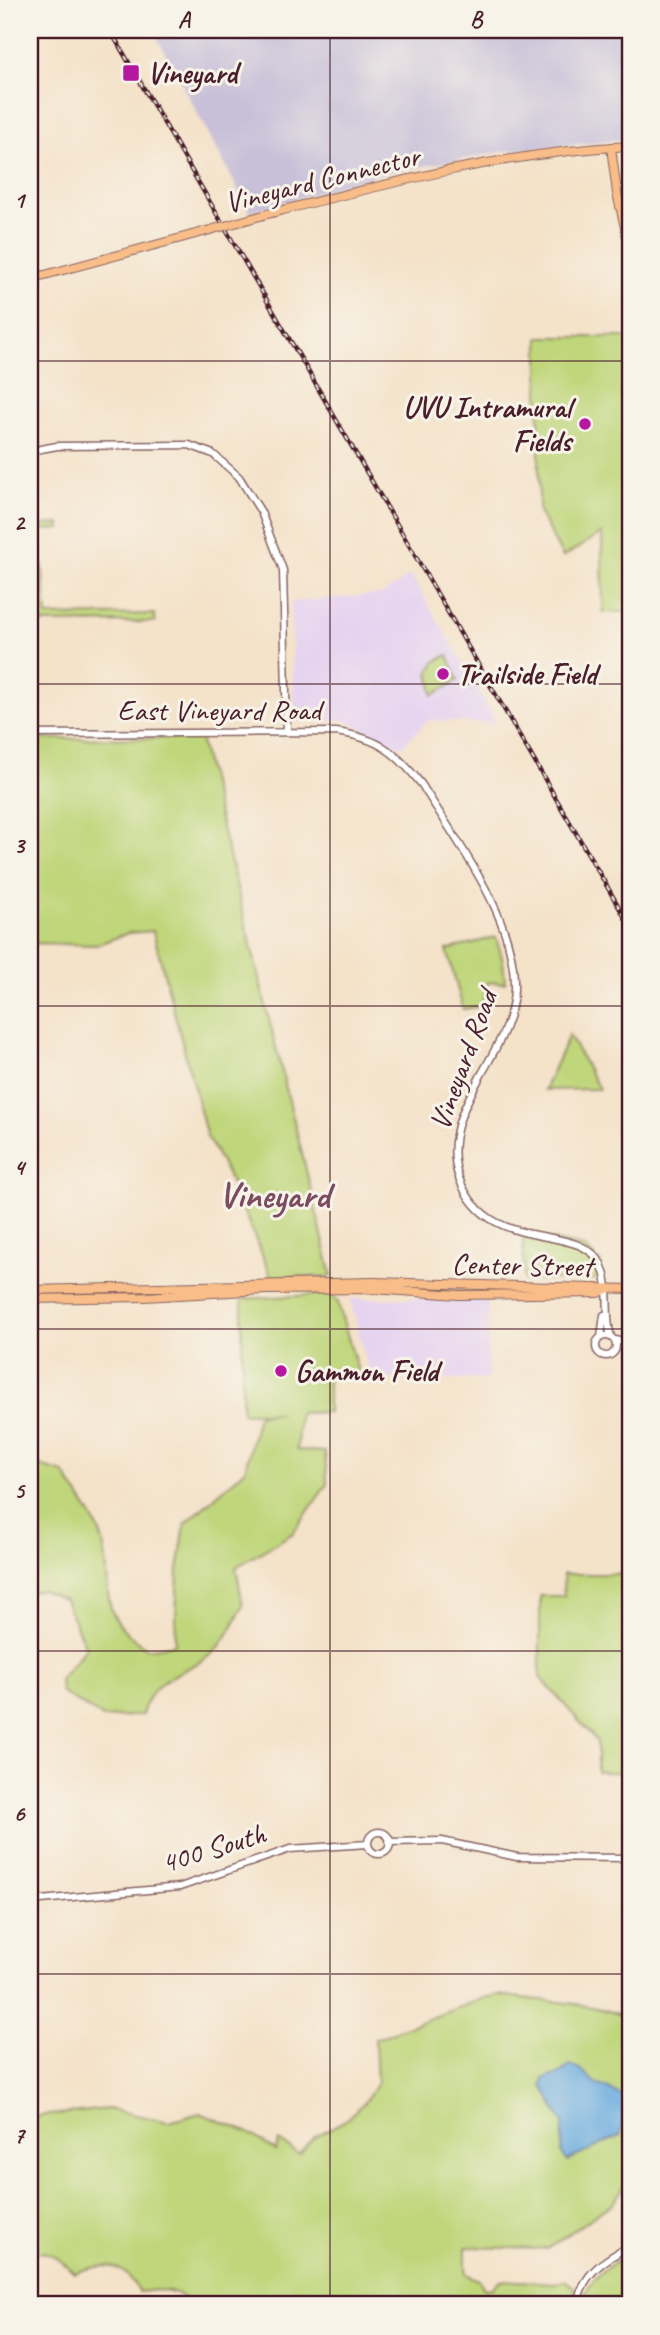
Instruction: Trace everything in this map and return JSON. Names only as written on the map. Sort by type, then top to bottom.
[{"type":"main road","name":"Vineyard Connector","points":[[30,279],[391,182],[531,157],[630,146]]},
{"type":"main road","points":[[611,147],[617,193],[630,249]]},
{"type":"main road","name":"Center Street","points":[[30,1290],[145,1290],[262,1282],[599,1286],[606,1289],[630,1289]]},
{"type":"main road","points":[[399,1291],[402,1287],[425,1289],[429,1285]]},
{"type":"main road","points":[[454,1286],[459,1294]]},
{"type":"main road","name":"Center Street","points":[[30,1299],[155,1297],[265,1290],[459,1294],[599,1293],[606,1289]]},
{"type":"street","points":[[30,451],[57,446],[189,445],[213,454],[239,477],[258,506],[283,570],[287,732]]},
{"type":"street","name":"East Vineyard Road","points":[[30,734],[337,732],[359,735],[386,746],[400,760]]},
{"type":"street","name":"Vineyard Road","points":[[400,760],[422,785],[494,907],[507,933],[512,962],[514,993],[509,1017],[456,1133],[454,1155],[458,1176],[468,1197],[502,1227],[583,1247],[592,1252],[604,1275],[606,1289]]},
{"type":"street","points":[[606,1289],[601,1337],[596,1345],[600,1354],[609,1356],[630,1346]]},
{"type":"street","points":[[606,1289],[612,1338],[617,1345],[615,1352]]},
{"type":"street","points":[[601,1337],[612,1338],[630,1346]]},
{"type":"street","points":[[378,1832],[384,1833],[389,1842],[385,1851],[379,1853],[373,1852],[368,1844],[369,1838],[378,1832]]},
{"type":"street","points":[[389,1842],[442,1841],[517,1857],[630,1858]]},
{"type":"street","name":"400 South","points":[[30,1901],[180,1887],[290,1849],[368,1844]]},
{"type":"street","points":[[577,2305],[581,2287],[592,2271],[609,2257],[630,2246]]},
{"type":"shaded area","points":[[153,30],[630,30],[630,139],[507,151],[385,173],[250,212]]},
{"type":"shaded area","points":[[411,575],[473,680],[493,717],[493,724],[428,720],[402,747],[344,720],[294,721],[291,602],[383,594]]},
{"type":"shaded area","points":[[488,1298],[488,1379],[371,1379],[350,1299]]},
{"type":"green space","name":"UVU Intramural Fields","points":[[539,337],[630,337],[630,612],[603,612],[602,533],[563,557],[539,512]]},
{"type":"green space","points":[[30,455],[33,455],[38,525],[60,524],[60,529],[39,530],[47,616],[154,614],[155,622],[30,623]]},
{"type":"green space","name":"Trailside Field","points":[[448,655],[458,680],[433,695],[429,671],[436,661]]},
{"type":"green space","points":[[200,738],[332,1276],[271,1276],[231,1181],[207,1137],[153,931],[128,933],[96,945],[30,943],[30,739]]},
{"type":"green space","points":[[496,937],[503,961],[505,983],[488,982],[482,1006],[463,1009],[447,950]]},
{"type":"green space","points":[[569,1035],[599,1089],[544,1090]]},
{"type":"green space","points":[[523,1234],[583,1247],[601,1263],[597,1279],[524,1280]]},
{"type":"green space","points":[[331,1294],[337,1300],[359,1375],[328,1376],[328,1412],[299,1413],[297,1450],[325,1452],[327,1484],[293,1533],[236,1567],[243,1606],[218,1648],[197,1664],[164,1681],[147,1700],[142,1715],[104,1718],[61,1692],[60,1679],[86,1648],[65,1600],[41,1590],[30,1592],[30,1463],[64,1473],[96,1523],[106,1557],[109,1599],[119,1623],[130,1636],[148,1649],[175,1644],[178,1570],[185,1524],[245,1470],[258,1415],[281,1413],[242,1413],[242,1299]]},
{"type":"green space","points":[[563,1574],[630,1574],[630,1772],[597,1772],[597,1741],[540,1677],[540,1596],[564,1596]]},
{"type":"green space","points":[[500,1995],[576,2004],[621,2015],[630,2048],[630,2177],[614,2202],[547,2249],[466,2247],[466,2274],[479,2280],[484,2289],[492,2288],[500,2280],[556,2283],[565,2280],[575,2288],[574,2305],[189,2305],[173,2292],[139,2292],[119,2269],[103,2266],[74,2273],[49,2254],[30,2254],[30,2117],[108,2109],[169,2122],[200,2113],[247,2132],[276,2151],[279,2141],[299,2154],[314,2137],[344,2121],[365,2102],[377,2083],[375,2039],[484,1998]]},
{"type":"green space","points":[[630,2253],[630,2305],[582,2305],[593,2280]]},
{"type":"water","points":[[570,2065],[580,2069],[597,2084],[626,2097],[627,2102],[620,2136],[567,2161],[562,2154],[563,2123],[542,2085],[544,2078],[559,2074]]},
{"type":"waterway","points":[[30,604],[40,610],[41,614]]},
{"type":"railway","points":[[110,30],[630,926]]},
{"type":"place","name":"Vineyard","points":[[131,73]]},
{"type":"place","name":"UVU Intramural Fields","points":[[585,424]]},
{"type":"place","name":"Trailside Field","points":[[443,674]]},
{"type":"place","name":"Gammon Field","points":[[281,1371]]},
{"type":"district","name":"Vineyard","points":[[274,1194]]}]
